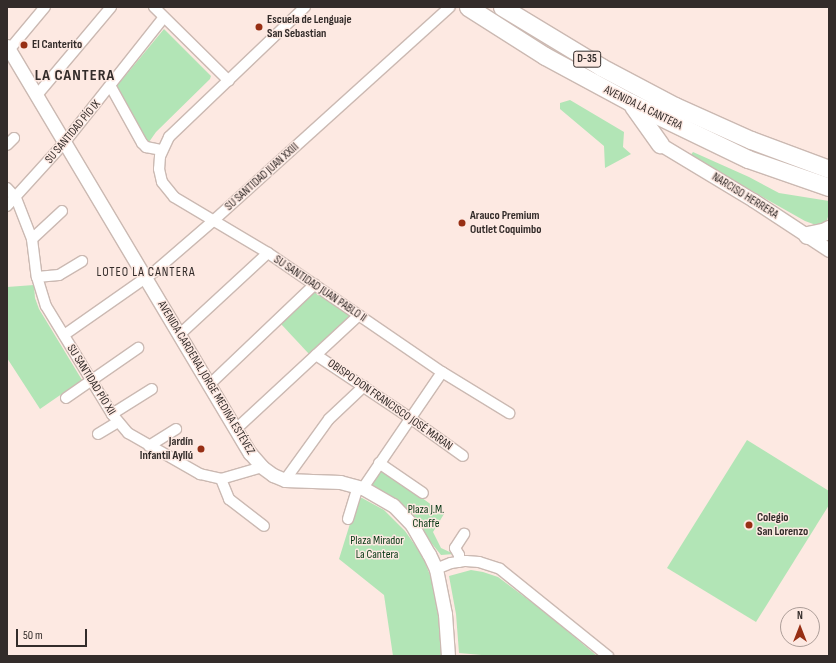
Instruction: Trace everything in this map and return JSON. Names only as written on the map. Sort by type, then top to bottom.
[{"type":"highway","name":"AVENIDA LA CANTERA","points":[[468,7],[545,56],[630,102],[748,159],[829,188]]},
{"type":"highway","name":"AVENIDA LA CANTERA","points":[[502,7],[601,67],[675,106],[751,140],[829,168]]},
{"type":"highway","points":[[630,102],[660,144]]},
{"type":"highway","points":[[660,144],[657,133],[662,118],[675,106]]},
{"type":"highway","points":[[807,235],[823,232],[829,229]]},
{"type":"street","points":[[8,48],[45,7]]},
{"type":"street","points":[[37,95],[111,7]]},
{"type":"street","points":[[154,7],[229,81]]},
{"type":"street","name":"SU SANTIDAD JUAN PABLO II","points":[[305,7],[299,11],[229,81],[169,137],[162,150],[159,169],[165,188],[174,197],[268,253],[442,372],[508,413]]},
{"type":"street","name":"SU SANTIDAD JUAN XXIII","points":[[64,335],[147,279],[450,7]]},
{"type":"street","name":"SU SANTIDAD PÍO IX","points":[[7,206],[16,198],[65,142],[111,87],[164,17]]},
{"type":"street","name":"AVENIDA CARDENAL JORGE MEDINA ESTÉVEZ","points":[[8,48],[250,453],[262,467],[273,475],[285,480],[340,482],[360,487],[386,500],[398,510],[418,535],[436,569],[444,607],[448,656]]},
{"type":"street","points":[[111,87],[142,143],[146,147],[162,150]]},
{"type":"street","name":"NARCISO HERRERA","points":[[660,144],[829,250]]},
{"type":"street","name":"SU SANTIDAD PÍO XII","points":[[7,188],[16,198],[32,239],[37,278],[46,306],[91,381],[115,418],[128,433],[200,474],[221,479],[262,467]]},
{"type":"street","points":[[32,239],[62,211]]},
{"type":"street","points":[[179,335],[268,253]]},
{"type":"street","points":[[37,278],[59,275],[82,261]]},
{"type":"street","points":[[209,385],[315,284]]},
{"type":"street","points":[[235,430],[358,315]]},
{"type":"street","points":[[66,398],[138,348]]},
{"type":"street","name":"OBISPO DON FRANCISCO JOSÉ MARAN","points":[[316,354],[463,456]]},
{"type":"street","points":[[348,519],[360,487],[379,463],[442,372]]},
{"type":"street","points":[[285,480],[329,419],[364,386]]},
{"type":"street","points":[[98,434],[152,388]]},
{"type":"street","points":[[150,446],[176,429]]},
{"type":"street","points":[[379,463],[423,494]]},
{"type":"street","points":[[221,479],[229,499],[264,526]]},
{"type":"street","points":[[459,562],[459,555],[455,548],[464,534]]},
{"type":"street","points":[[436,569],[459,562],[479,562],[494,566],[506,573],[608,656]]},
{"type":"green space","points":[[164,29],[211,76],[210,79],[156,132],[149,142],[144,137],[116,87]]},
{"type":"green space","points":[[570,100],[624,132],[623,147],[631,154],[605,168],[604,146],[560,109],[560,103]]},
{"type":"green space","points":[[693,152],[749,177],[779,193],[829,201],[829,214],[824,228],[805,221],[690,156]]},
{"type":"green space","points":[[34,285],[35,298],[39,309],[82,380],[40,409],[7,358],[7,287]]},
{"type":"green space","points":[[313,291],[350,316],[309,354],[281,324]]},
{"type":"green space","points":[[747,440],[829,491],[829,505],[756,622],[667,568]]},
{"type":"green space","name":"Plaza J.M. Chaffe","points":[[381,468],[444,514],[433,532],[441,548],[454,554],[441,555],[403,508],[380,490],[369,484]]},
{"type":"green space","name":"Plaza Mirador La Cantera","points":[[358,498],[362,498],[384,510],[405,531],[422,555],[438,595],[442,656],[393,656],[384,595],[339,559]]},
{"type":"green space","points":[[471,570],[498,577],[546,613],[597,656],[493,656],[459,653],[456,614],[449,576]]},
{"type":"place","name":"Escuela de Lenguaje San Sebastian","points":[[259,27]]},
{"type":"place","name":"El Canterito","points":[[24,45]]},
{"type":"place","name":"Arauco Premium Outlet Coquimbo","points":[[462,223]]},
{"type":"place","name":"Jardín Infantil Ayllú","points":[[201,449]]},
{"type":"place","name":"Colegio San Lorenzo","points":[[749,525]]},
{"type":"district","name":"LA CANTERA","points":[[75,76]]},
{"type":"district","name":"LOTEO LA CANTERA","points":[[146,272]]}]
